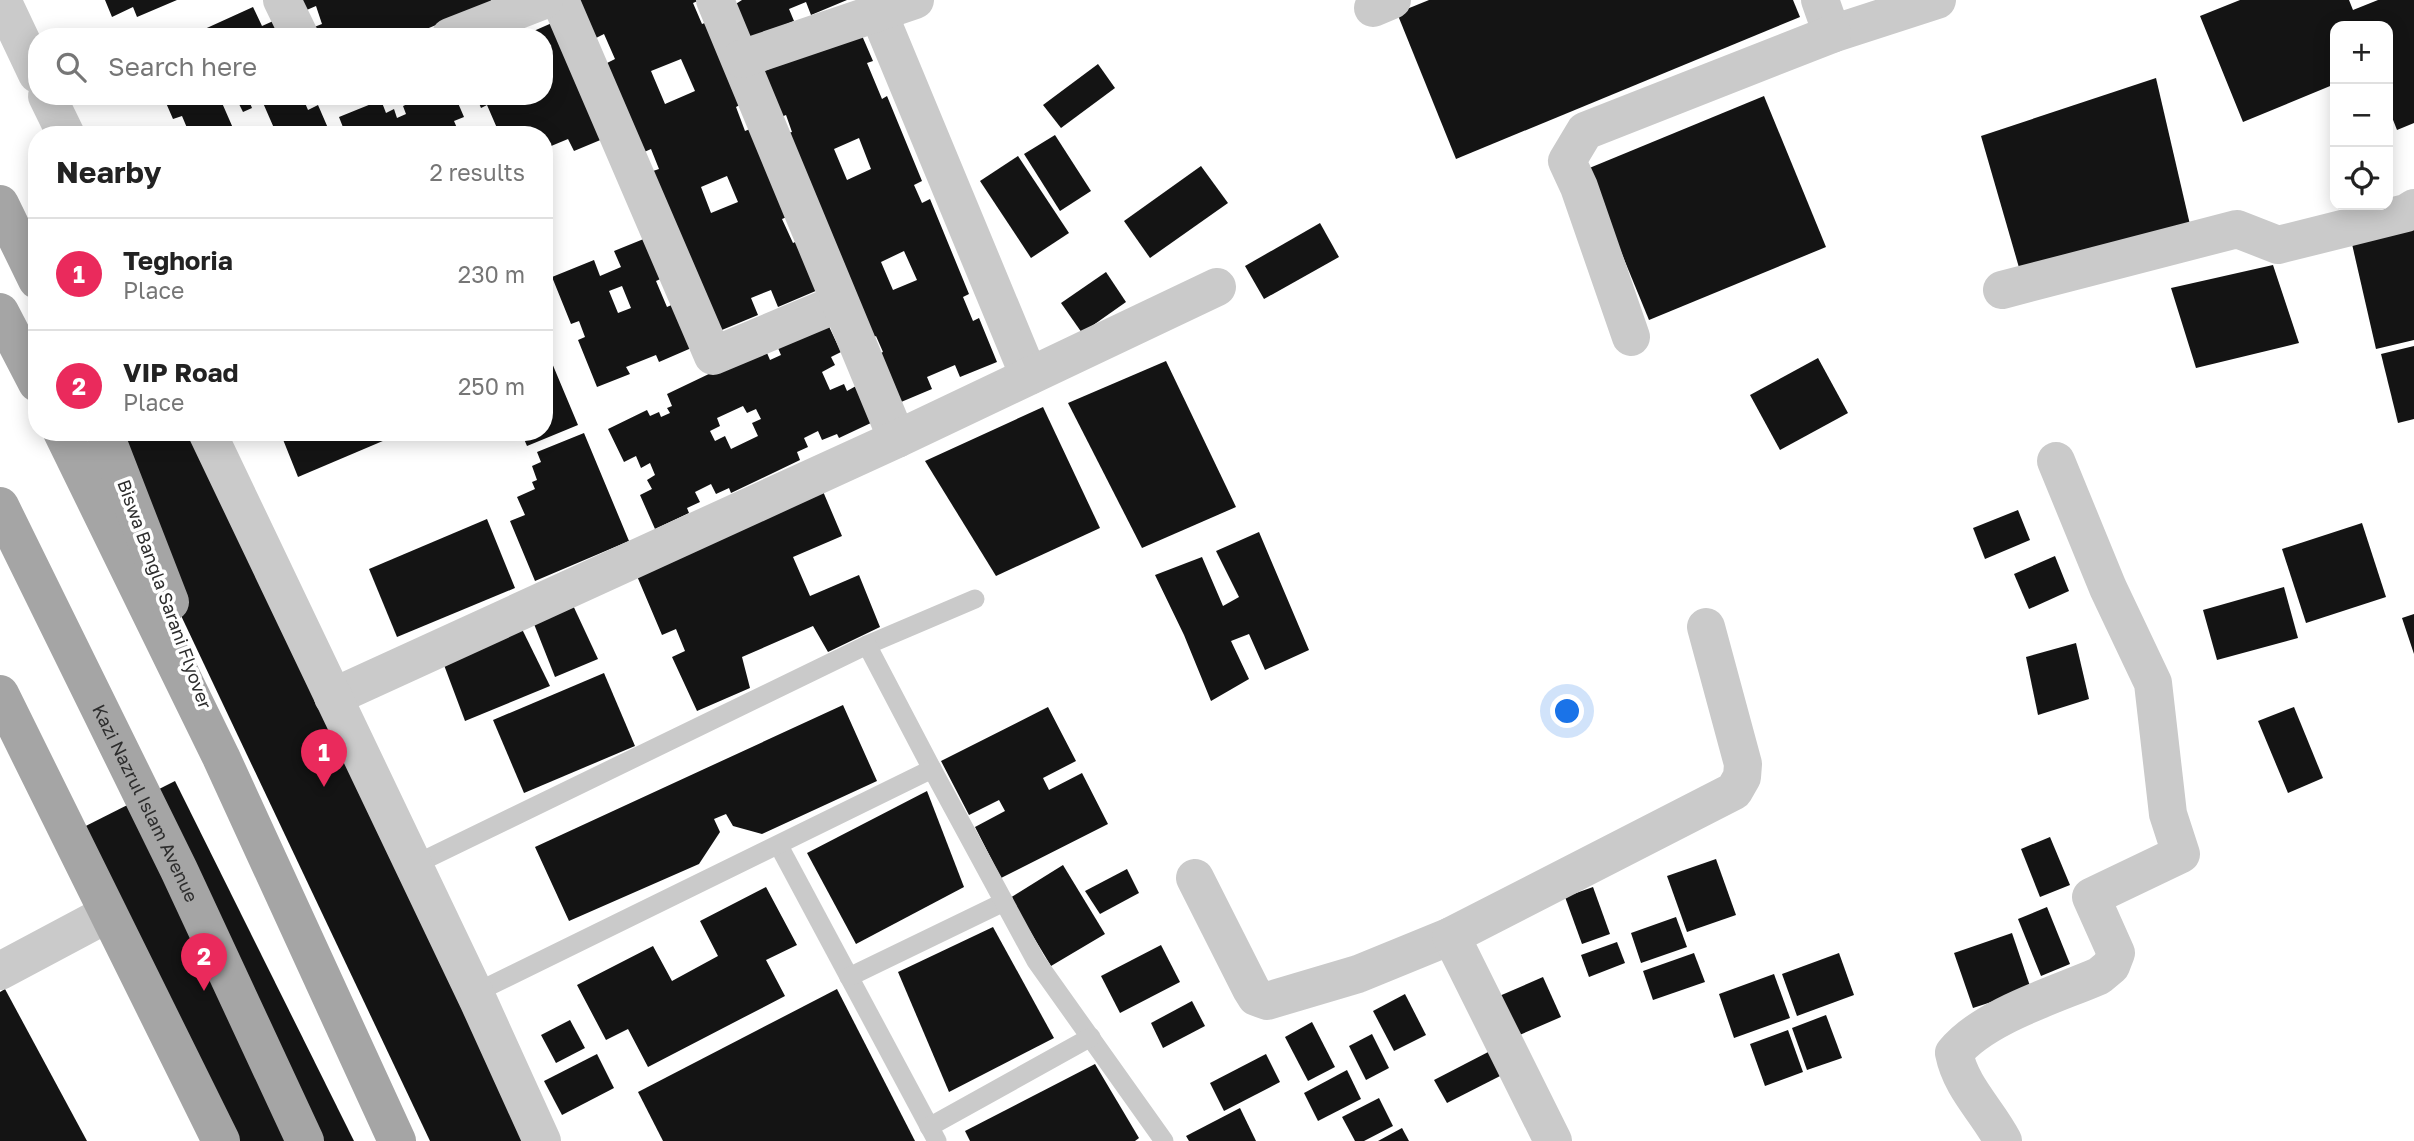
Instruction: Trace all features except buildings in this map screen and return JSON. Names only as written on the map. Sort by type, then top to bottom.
[{"type":"main road","points":[[0,204],[28,262]]},
{"type":"main road","points":[[0,312],[28,366]]},
{"type":"main road","points":[[66,441],[221,757],[397,1141]]},
{"type":"main road","name":"Biswa Bangla Sarani Flyover","points":[[107,441],[201,687],[221,757]]},
{"type":"main road","name":"Kazi Nazrul Islam Avenue","points":[[0,506],[179,870],[305,1141]]},
{"type":"main road","points":[[0,565],[75,662]]},
{"type":"main road","points":[[0,694],[221,1141]]},
{"type":"street","points":[[2,0],[28,55]]},
{"type":"street","points":[[282,0],[296,28]]},
{"type":"street","points":[[473,28],[544,0]]},
{"type":"street","points":[[561,0],[713,356],[839,303]]},
{"type":"street","points":[[715,0],[897,439]]},
{"type":"street","points":[[741,59],[915,0]]},
{"type":"street","points":[[1631,337],[1579,187],[1567,161],[1585,131],[1826,17],[1937,0]]},
{"type":"street","points":[[878,12],[1029,376]]},
{"type":"street","points":[[51,105],[62,126]]},
{"type":"street","points":[[2002,290],[2237,229],[2278,246],[2414,208]]},
{"type":"street","points":[[333,697],[897,439],[1217,287]]},
{"type":"street","points":[[211,441],[475,993],[542,1141]]},
{"type":"street","points":[[2003,1141],[1991,1118],[1965,1087],[1957,1070],[1954,1053],[1964,1041],[1982,1028],[2099,976],[2111,967],[2116,953],[2091,897],[2181,854],[2168,814],[2153,683],[2108,588],[2056,461]]},
{"type":"street","points":[[1195,878],[1251,989],[1256,997],[1267,1001],[1358,975],[1451,936],[1734,791],[1742,778],[1743,764],[1706,627]]},
{"type":"street","points":[[0,971],[107,914]]},
{"type":"street","points":[[1451,936],[1553,1141]]},
{"type":"lane","points":[[414,865],[867,645],[975,599]]},
{"type":"lane","points":[[867,645],[1036,961],[1164,1141]]},
{"type":"lane","points":[[475,993],[932,769]]},
{"type":"lane","points":[[779,846],[933,1134],[1091,1037]]},
{"type":"lane","points":[[849,977],[1004,902]]},
{"type":"place","name":"Teghoria","points":[[324,787]]},
{"type":"place","name":"VIP Road","points":[[204,991]]}]
